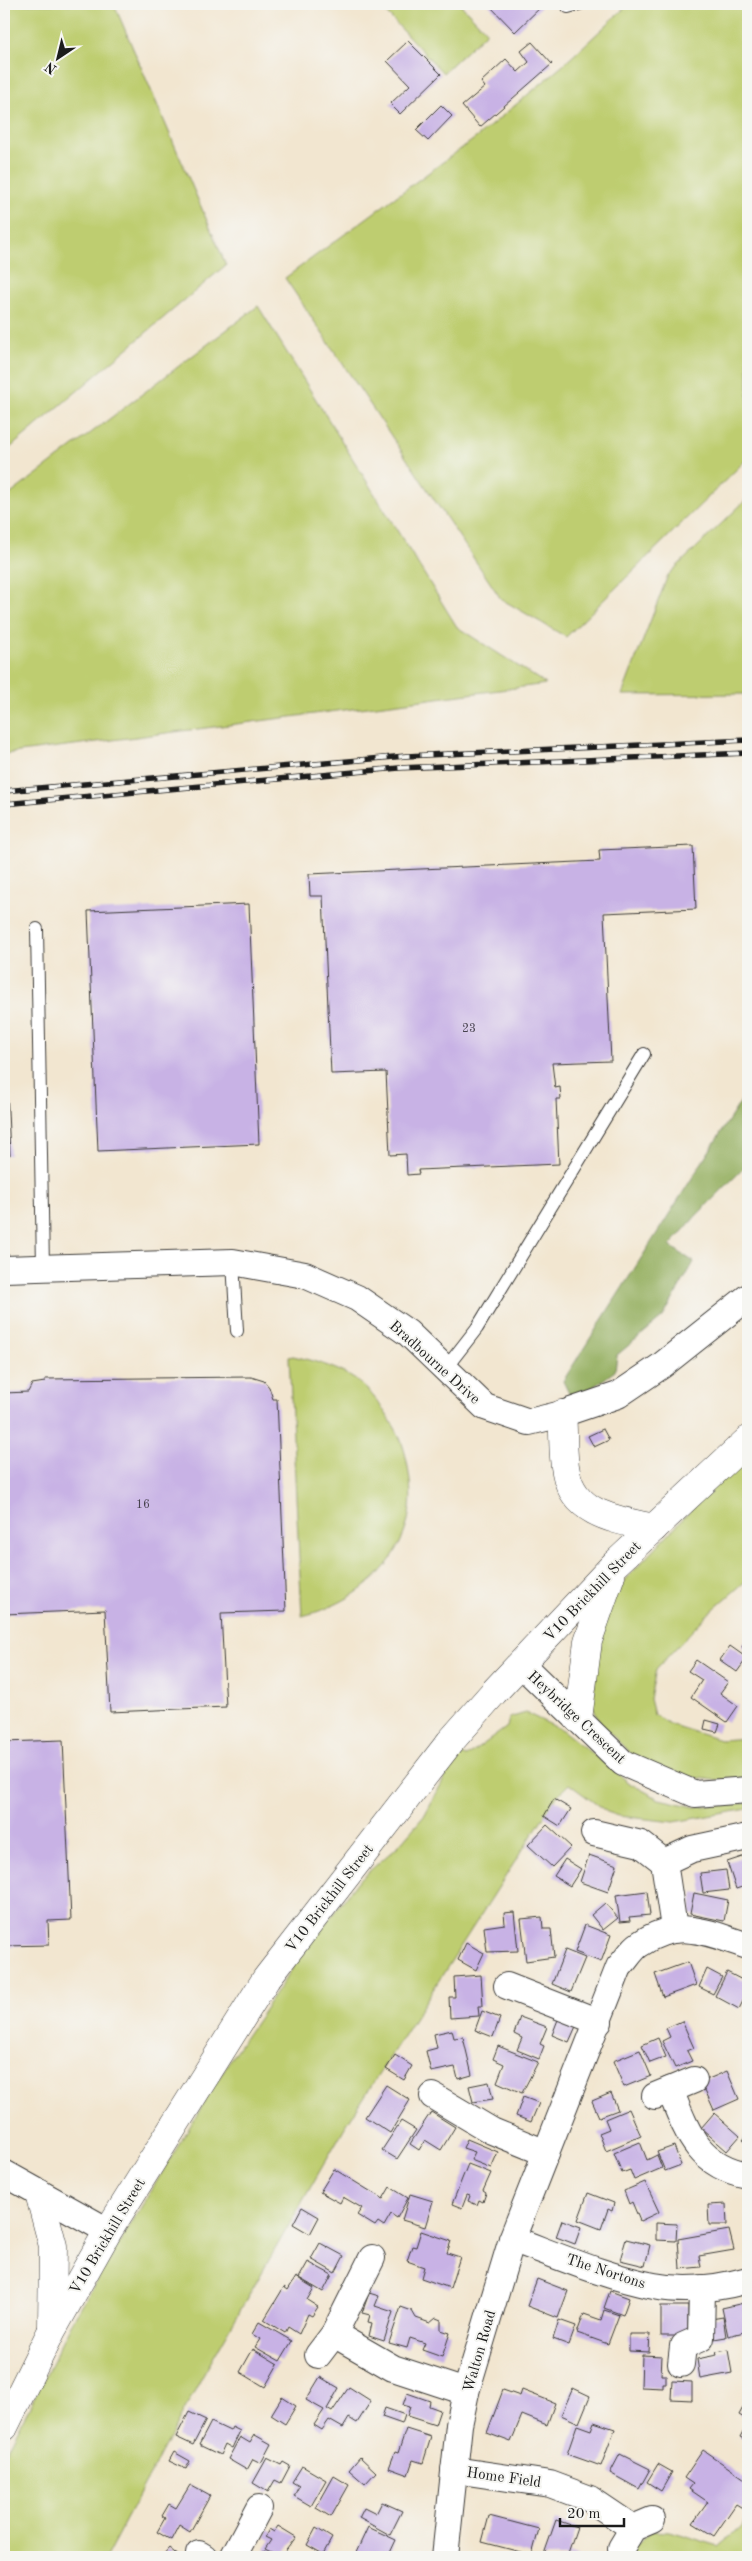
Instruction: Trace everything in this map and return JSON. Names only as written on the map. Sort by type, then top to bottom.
[{"type":"street","name":"Bradbourne Drive","points":[[4,1269],[233,1262],[305,1274],[358,1298],[408,1333],[485,1407],[529,1422],[562,1414],[618,1395],[661,1366],[748,1297]]},
{"type":"street","points":[[562,1414],[566,1473],[577,1496],[590,1509],[609,1518],[654,1528]]},
{"type":"street","name":"V10 Brickhill Street","points":[[4,2427],[52,2330],[108,2230],[266,1979],[450,1742],[494,1692],[615,1564],[748,1440]]},
{"type":"street","points":[[578,1719],[588,1641],[615,1564]]},
{"type":"street","name":"Heybridge Crescent","points":[[522,1664],[623,1763],[695,1794],[748,1790]]},
{"type":"street","points":[[594,1833],[641,1844],[664,1862],[674,1928],[705,1932],[748,1946]]},
{"type":"street","points":[[664,1862],[692,1850],[748,1837]]},
{"type":"street","name":"Walton Road","points":[[445,2557],[459,2425],[466,2392],[512,2239],[599,2022],[619,1967],[640,1944],[674,1928]]},
{"type":"street","points":[[507,1986],[599,2022]]},
{"type":"street","points":[[694,2080],[662,2093],[701,2151],[716,2164],[748,2175]]},
{"type":"street","points":[[433,2096],[492,2132],[546,2153]]},
{"type":"street","points":[[4,2173],[108,2230]]},
{"type":"street","points":[[39,2193],[52,2246],[52,2330]]},
{"type":"street","name":"The Nortons","points":[[512,2239],[589,2267],[654,2286],[702,2288],[748,2280]]},
{"type":"street","points":[[318,2356],[334,2334],[369,2251]]},
{"type":"street","points":[[681,2364],[683,2346],[701,2338],[702,2288]]},
{"type":"street","points":[[334,2334],[393,2368],[466,2392]]},
{"type":"street","name":"Home Field","points":[[454,2470],[550,2484],[590,2499],[635,2532]]},
{"type":"street","points":[[233,2557],[259,2508]]},
{"type":"lane","points":[[38,929],[43,1268]]},
{"type":"lane","points":[[445,1369],[477,1328],[644,1054]]},
{"type":"lane","points":[[233,1262],[237,1331]]},
{"type":"green space","points":[[4,4],[114,4],[226,265],[4,453]]},
{"type":"green space","points":[[378,4],[460,4],[487,32],[443,73]]},
{"type":"green space","points":[[629,4],[748,4],[748,458],[566,637],[501,599],[285,278],[477,137],[561,67]]},
{"type":"green space","points":[[258,306],[457,627],[546,684],[4,754],[4,499]]},
{"type":"green space","points":[[748,498],[748,694],[622,695],[668,575]]},
{"type":"green space","points":[[748,1090],[748,1164],[695,1217],[670,1246],[694,1262],[663,1317],[617,1355],[615,1371],[573,1402],[563,1381]]},
{"type":"green space","points":[[293,1356],[321,1363],[346,1374],[366,1388],[373,1396],[393,1424],[402,1444],[409,1474],[411,1500],[407,1524],[398,1546],[386,1566],[369,1583],[349,1597],[327,1608],[302,1616],[289,1357]]},
{"type":"green space","points":[[748,1456],[748,1579],[707,1615],[656,1669],[650,1699],[654,1715],[672,1725],[720,1740],[748,1738],[748,1779],[713,1780],[684,1776],[635,1758],[600,1723],[592,1703],[606,1609],[627,1578],[703,1497]]},
{"type":"green space","points":[[526,1713],[562,1730],[631,1784],[659,1799],[695,1807],[748,1802],[748,1809],[674,1822],[619,1816],[607,1812],[569,1784],[557,1796],[345,2127],[201,2379],[106,2557],[4,2557],[4,2457],[76,2315],[233,2055],[299,1959],[358,1881],[398,1846],[424,1816],[458,1753],[466,1757],[507,1727],[509,1718]]},
{"type":"green space","points":[[748,2516],[748,2557],[625,2557],[652,2530],[669,2531],[719,2546],[740,2528]]},
{"type":"building","points":[[488,4],[544,4],[515,32]]},
{"type":"building","points":[[408,41],[441,74],[400,114],[390,104],[410,85],[387,61]]},
{"type":"building","points":[[532,42],[552,64],[480,127],[462,106],[485,87],[481,82],[506,59],[518,72],[529,62],[521,51]]},
{"type":"building","points":[[441,105],[452,116],[428,141],[416,130]]},
{"type":"building","points":[[693,846],[696,909],[604,913],[611,1061],[552,1063],[555,1088],[560,1087],[561,1099],[556,1099],[559,1164],[418,1170],[419,1174],[407,1175],[406,1154],[390,1155],[386,1072],[331,1074],[323,896],[310,896],[309,874],[600,861],[599,850]]},
{"type":"building","points":[[249,904],[259,1144],[98,1151],[88,911]]},
{"type":"building","points":[[4,1022],[10,1155],[4,1155]]},
{"type":"building","points":[[251,1377],[264,1381],[269,1387],[273,1399],[277,1399],[286,1611],[221,1613],[226,1707],[110,1712],[105,1610],[4,1614],[4,1393],[28,1392],[32,1384],[45,1382],[45,1379]]},
{"type":"building","points":[[603,1429],[609,1440],[594,1447],[588,1436]]},
{"type":"building","points":[[748,1637],[748,1651],[742,1647]]},
{"type":"building","points":[[730,1646],[747,1658],[737,1672],[720,1660]]},
{"type":"building","points":[[696,1660],[728,1682],[720,1693],[738,1706],[727,1722],[691,1697],[702,1680],[688,1671]]},
{"type":"building","points":[[706,1720],[720,1724],[717,1732],[704,1729]]},
{"type":"building","points":[[63,1740],[71,1920],[48,1921],[49,1945],[4,1946],[4,1742]]},
{"type":"building","points":[[554,1799],[571,1809],[560,1826],[544,1816]]},
{"type":"building","points":[[547,1825],[571,1847],[552,1867],[528,1845]]},
{"type":"building","points":[[589,1855],[617,1865],[608,1892],[580,1882]]},
{"type":"building","points":[[748,1855],[748,1885],[736,1889],[727,1862]]},
{"type":"building","points":[[565,1859],[581,1869],[570,1886],[554,1876]]},
{"type":"building","points":[[726,1870],[729,1890],[703,1893],[700,1873]]},
{"type":"building","points":[[647,1891],[650,1915],[629,1917],[630,1921],[620,1922],[616,1895]]},
{"type":"building","points":[[694,1893],[728,1900],[724,1921],[690,1914]]},
{"type":"building","points":[[605,1903],[618,1918],[603,1930],[591,1915]]},
{"type":"building","points":[[514,1912],[518,1951],[487,1952],[484,1927],[505,1924],[504,1913]]},
{"type":"building","points":[[542,1917],[543,1929],[551,1929],[554,1957],[526,1961],[521,1919]]},
{"type":"building","points":[[585,1925],[611,1935],[601,1962],[575,1952]]},
{"type":"building","points":[[466,1943],[484,1953],[476,1970],[458,1960]]},
{"type":"building","points":[[565,1950],[585,1958],[571,1992],[552,1984]]},
{"type":"building","points":[[688,1962],[696,1985],[663,1997],[655,1974]]},
{"type":"building","points":[[707,1969],[722,1977],[713,1994],[699,1987]]},
{"type":"building","points":[[727,1972],[748,1983],[748,1991],[739,2009],[715,1996]]},
{"type":"building","points":[[481,1975],[483,2006],[478,2006],[479,2016],[450,2018],[449,1997],[455,1997],[454,1977]]},
{"type":"building","points":[[482,2011],[500,2018],[493,2037],[475,2030]]},
{"type":"building","points":[[520,2017],[547,2027],[540,2044],[544,2046],[539,2059],[517,2050],[522,2038],[514,2034]]},
{"type":"building","points":[[559,2017],[577,2024],[569,2042],[552,2035]]},
{"type":"building","points":[[682,2021],[694,2048],[687,2051],[692,2061],[675,2068],[662,2041],[670,2037],[666,2028]]},
{"type":"building","points":[[452,2030],[454,2038],[463,2037],[472,2075],[458,2079],[455,2067],[431,2072],[426,2051],[437,2048],[434,2034]]},
{"type":"building","points":[[658,2038],[666,2057],[650,2063],[642,2045]]},
{"type":"building","points":[[498,2046],[538,2062],[522,2093],[497,2082],[504,2064],[493,2059]]},
{"type":"building","points":[[640,2050],[651,2076],[624,2087],[613,2061]]},
{"type":"building","points":[[395,2055],[412,2066],[404,2080],[386,2069]]},
{"type":"building","points":[[727,2071],[739,2099],[714,2110],[705,2090],[703,2091],[699,2083]]},
{"type":"building","points":[[489,2082],[493,2099],[473,2102],[469,2086]]},
{"type":"building","points":[[386,2085],[410,2100],[390,2133],[365,2117]]},
{"type":"building","points":[[611,2093],[618,2110],[599,2117],[592,2101]]},
{"type":"building","points":[[523,2097],[539,2103],[531,2122],[516,2116]]},
{"type":"building","points":[[629,2109],[641,2136],[606,2151],[599,2133],[609,2129],[605,2119]]},
{"type":"building","points":[[431,2112],[455,2127],[441,2150],[425,2140],[419,2150],[410,2144]]},
{"type":"building","points":[[714,2113],[740,2136],[727,2151],[701,2128]]},
{"type":"building","points":[[401,2121],[416,2130],[397,2159],[382,2150]]},
{"type":"building","points":[[748,2134],[748,2144],[743,2140]]},
{"type":"building","points":[[467,2139],[498,2152],[491,2168],[471,2160],[475,2152],[463,2148]]},
{"type":"building","points":[[640,2142],[647,2160],[657,2155],[662,2168],[634,2180],[630,2170],[622,2173],[614,2153]]},
{"type":"building","points":[[674,2146],[681,2165],[665,2171],[657,2152]]},
{"type":"building","points":[[468,2164],[491,2173],[483,2191],[486,2193],[483,2202],[479,2200],[477,2205],[468,2201],[470,2196],[467,2195],[462,2208],[452,2204]]},
{"type":"building","points":[[334,2169],[383,2199],[390,2187],[408,2198],[397,2218],[391,2214],[384,2226],[378,2222],[375,2226],[357,2215],[362,2208],[343,2197],[340,2203],[320,2192]]},
{"type":"building","points":[[645,2182],[659,2212],[640,2221],[632,2202],[629,2204],[624,2191]]},
{"type":"building","points":[[588,2193],[614,2203],[612,2211],[608,2209],[601,2229],[578,2220]]},
{"type":"building","points":[[410,2194],[433,2201],[425,2227],[402,2220]]},
{"type":"building","points":[[726,2204],[727,2225],[709,2225],[708,2205]]},
{"type":"building","points":[[302,2207],[319,2217],[310,2234],[293,2224]]},
{"type":"building","points":[[562,2220],[581,2227],[575,2244],[556,2237]]},
{"type":"building","points":[[656,2223],[677,2224],[676,2241],[656,2240]]},
{"type":"building","points":[[729,2230],[734,2250],[699,2256],[701,2267],[680,2269],[678,2239]]},
{"type":"building","points":[[421,2231],[451,2241],[447,2253],[460,2257],[450,2288],[421,2278],[424,2267],[407,2261],[412,2246],[416,2247]]},
{"type":"building","points":[[626,2239],[650,2245],[645,2266],[620,2260]]},
{"type":"building","points":[[320,2243],[344,2256],[335,2273],[311,2259]]},
{"type":"building","points":[[308,2262],[332,2275],[323,2292],[299,2278]]},
{"type":"building","points":[[296,2277],[314,2288],[307,2300],[318,2307],[312,2316],[308,2314],[299,2334],[288,2327],[285,2333],[264,2320],[284,2287],[288,2290]]},
{"type":"building","points":[[537,2279],[568,2291],[558,2318],[527,2306]]},
{"type":"building","points":[[610,2291],[629,2298],[623,2315],[604,2308]]},
{"type":"building","points":[[369,2293],[379,2296],[375,2306],[393,2312],[384,2341],[369,2336],[372,2323],[368,2322],[370,2315],[362,2313]]},
{"type":"building","points":[[748,2302],[748,2331],[728,2336],[722,2308]]},
{"type":"building","points":[[661,2306],[688,2306],[688,2336],[661,2336]]},
{"type":"building","points":[[401,2307],[412,2311],[416,2318],[430,2323],[436,2318],[441,2320],[441,2330],[450,2333],[442,2357],[422,2350],[425,2343],[410,2338],[407,2348],[389,2343]]},
{"type":"building","points":[[604,2310],[619,2315],[608,2344],[577,2333],[584,2314],[601,2320]]},
{"type":"building","points":[[723,2317],[726,2337],[708,2340],[705,2320]]},
{"type":"building","points":[[559,2320],[576,2326],[569,2345],[553,2339]]},
{"type":"building","points":[[259,2322],[292,2341],[280,2361],[255,2347],[260,2339],[252,2334]]},
{"type":"building","points":[[629,2334],[650,2334],[649,2352],[629,2351]]},
{"type":"building","points":[[253,2349],[278,2364],[265,2387],[240,2372]]},
{"type":"building","points":[[728,2350],[732,2373],[700,2379],[697,2359],[717,2355],[716,2352]]},
{"type":"building","points":[[642,2355],[662,2356],[661,2375],[666,2375],[666,2384],[663,2384],[663,2388],[641,2387]]},
{"type":"building","points":[[320,2377],[339,2388],[327,2409],[332,2412],[349,2387],[371,2401],[357,2423],[349,2418],[343,2428],[329,2420],[322,2430],[314,2425],[324,2410],[306,2400]]},
{"type":"building","points":[[672,2381],[692,2382],[692,2400],[671,2399]]},
{"type":"building","points":[[573,2388],[590,2396],[579,2423],[561,2415]]},
{"type":"building","points":[[503,2390],[520,2396],[522,2390],[555,2403],[547,2425],[522,2415],[511,2442],[487,2433]]},
{"type":"building","points":[[407,2393],[430,2401],[429,2406],[440,2410],[435,2425],[407,2416],[410,2407],[403,2405]]},
{"type":"building","points":[[282,2397],[296,2406],[285,2424],[271,2415]]},
{"type":"building","points":[[746,2402],[748,2403],[748,2420],[739,2415]]},
{"type":"building","points":[[385,2408],[405,2415],[402,2424],[382,2417]]},
{"type":"building","points":[[189,2412],[206,2420],[193,2445],[176,2437]]},
{"type":"building","points":[[211,2422],[230,2431],[232,2427],[240,2431],[232,2448],[225,2444],[220,2455],[199,2445]]},
{"type":"building","points":[[594,2422],[615,2429],[601,2466],[567,2454],[577,2425],[591,2430]]},
{"type":"building","points":[[748,2422],[748,2441],[740,2437]]},
{"type":"building","points":[[406,2429],[431,2437],[423,2463],[413,2460],[408,2475],[389,2468],[395,2452],[398,2453]]},
{"type":"building","points":[[255,2435],[271,2444],[261,2463],[253,2459],[247,2470],[228,2459],[240,2437],[250,2443]]},
{"type":"building","points":[[703,2450],[748,2481],[748,2503],[744,2509],[736,2504],[714,2536],[693,2523],[708,2502],[689,2489],[693,2484],[684,2478]]},
{"type":"building","points":[[174,2452],[190,2461],[186,2469],[169,2461]]},
{"type":"building","points":[[620,2454],[650,2469],[639,2489],[610,2473]]},
{"type":"building","points":[[360,2457],[376,2472],[365,2484],[349,2470]]},
{"type":"building","points":[[267,2458],[281,2465],[283,2462],[290,2466],[281,2483],[275,2480],[268,2492],[253,2483]]},
{"type":"building","points":[[658,2464],[672,2472],[661,2491],[647,2482]]},
{"type":"building","points":[[302,2466],[326,2480],[311,2506],[294,2496],[299,2486],[292,2482]]},
{"type":"building","points":[[334,2476],[349,2485],[331,2517],[316,2508]]},
{"type":"building","points":[[190,2485],[210,2496],[190,2532],[179,2525],[171,2540],[157,2532],[165,2518],[162,2516],[169,2504],[176,2508]]},
{"type":"building","points":[[382,2502],[402,2511],[390,2535],[359,2518],[364,2508],[376,2514]]},
{"type":"building","points":[[489,2516],[539,2529],[532,2555],[482,2542]]},
{"type":"building","points":[[556,2520],[577,2527],[568,2553],[579,2557],[543,2557]]},
{"type":"building","points":[[278,2526],[296,2537],[281,2557],[265,2549],[271,2540],[265,2537],[269,2529],[274,2532]]},
{"type":"building","points":[[368,2527],[396,2540],[388,2557],[376,2555],[375,2557],[354,2557]]},
{"type":"building","points":[[316,2528],[332,2538],[323,2554],[307,2545]]},
{"type":"building","points":[[169,2548],[180,2557],[161,2557]]},
{"type":"building","points":[[264,2551],[276,2557],[261,2557]]},
{"type":"railway","points":[[4,791],[406,756],[748,740]]},
{"type":"railway","points":[[4,804],[399,768],[748,753]]}]
